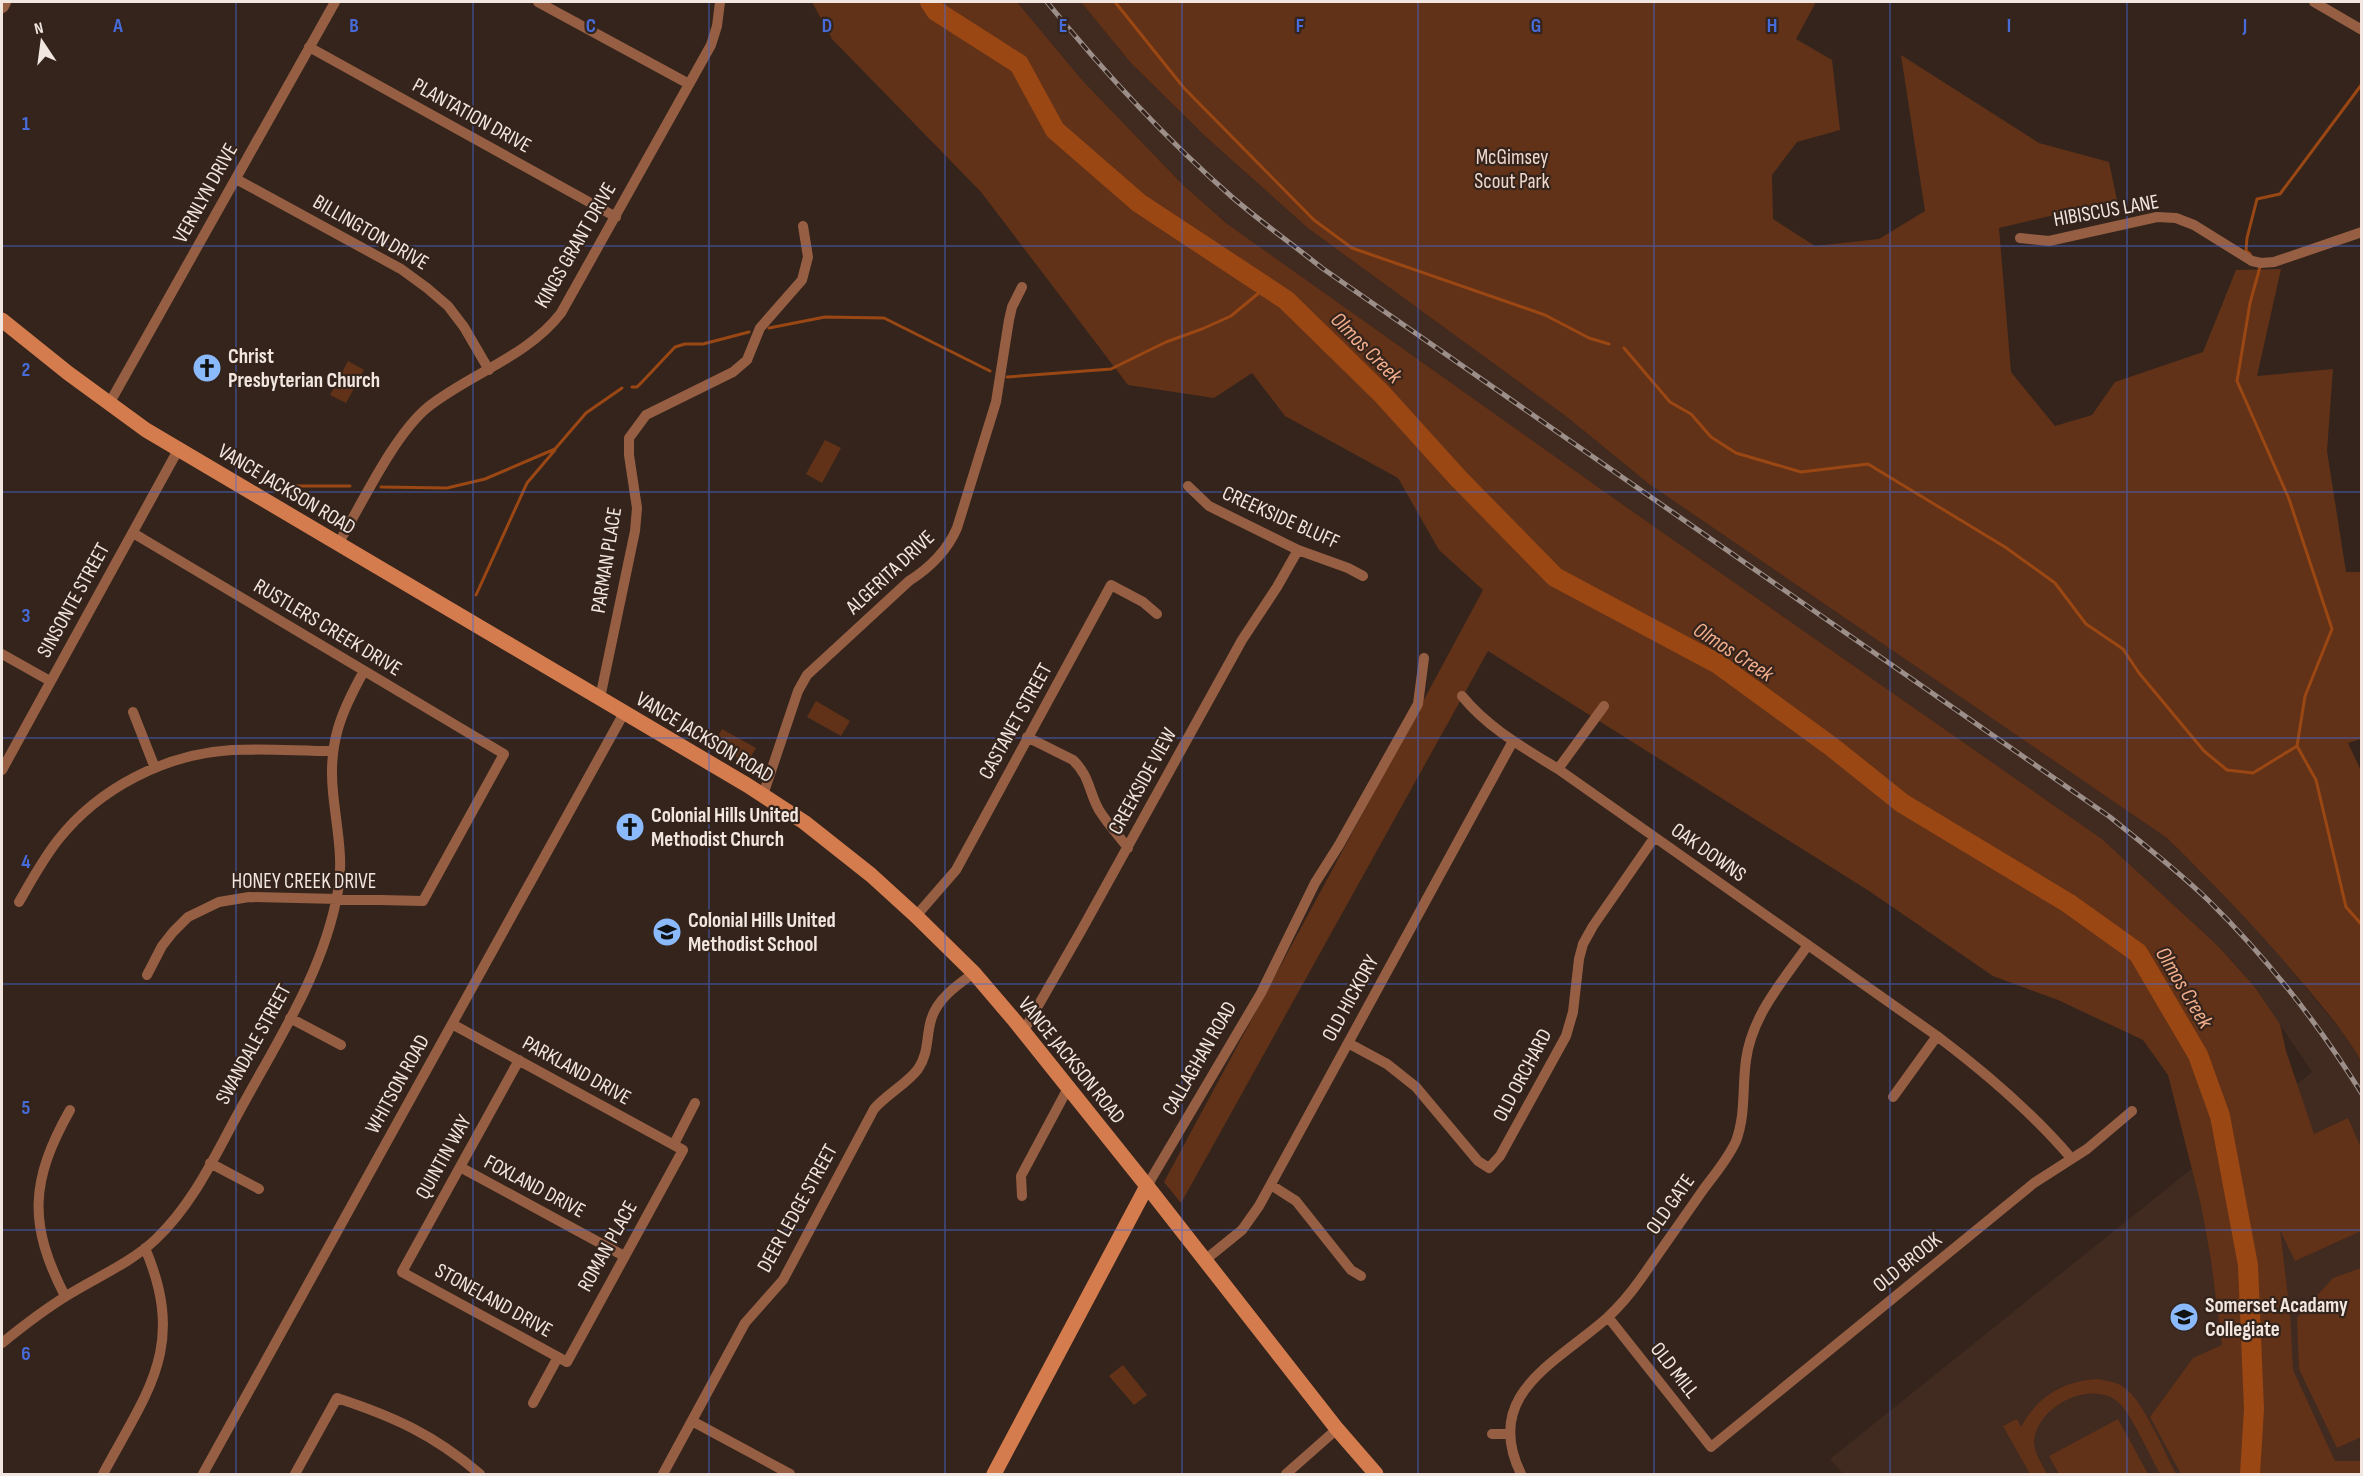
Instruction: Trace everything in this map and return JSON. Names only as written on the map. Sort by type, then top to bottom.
[{"type":"main road","name":"VANCE JACKSON ROAD","points":[[2,320],[109,404],[178,450],[763,795],[804,822],[916,915],[974,973],[1023,1032],[1337,1429],[1376,1474]]},
{"type":"main road","name":"CALLAGHAN ROAD","points":[[994,1474],[1147,1186]]},
{"type":"street","points":[[2,6],[4,2]]},
{"type":"street","name":"VERNLYN DRIVE","points":[[109,404],[335,2]]},
{"type":"street","points":[[538,2],[689,84]]},
{"type":"street","name":"KINGS GRANT DRIVE","points":[[338,544],[399,441],[414,421],[438,400],[533,342],[553,323],[569,302],[711,45],[717,27],[720,2]]},
{"type":"street","points":[[2314,2],[2361,30]]},
{"type":"street","name":"PLANTATION DRIVE","points":[[309,47],[616,217]]},
{"type":"street","name":"BILLINGTON DRIVE","points":[[236,178],[401,269],[427,288],[448,306],[464,327],[489,370]]},
{"type":"street","name":"HIBISCUS LANE","points":[[2020,238],[2049,241],[2157,217],[2176,218],[2194,225],[2252,261],[2261,263],[2274,262],[2361,232]]},
{"type":"street","name":"PARMAN PLACE","points":[[600,699],[635,531],[636,508],[629,438],[646,415],[733,372],[747,360],[760,328],[802,280],[808,257],[803,226]]},
{"type":"street","name":"ALGERITA DRIVE","points":[[763,795],[798,691],[807,675],[909,580],[925,571],[951,543],[996,402],[1008,320],[1022,287]]},
{"type":"street","name":"SINSONTE STREET","points":[[2,770],[178,450]]},
{"type":"street","name":"CREEKSIDE BLUFF","points":[[1188,486],[1209,506],[1298,550],[1324,558],[1364,576]]},
{"type":"street","name":"RUSTLERS CREEK DRIVE","points":[[133,533],[504,754],[423,901]]},
{"type":"street","name":"CREEKSIDE VIEW","points":[[1023,1032],[1128,848],[1242,640],[1298,550]]},
{"type":"street","name":"CASTANET STREET","points":[[916,915],[956,870],[1111,585],[1143,602],[1157,615]]},
{"type":"street","points":[[2,654],[50,681]]},
{"type":"street","name":"CALLAGHAN ROAD","points":[[1147,1186],[1262,993],[1315,883],[1340,845],[1418,704],[1424,658]]},
{"type":"street","name":"SWANDALE STREET","points":[[2,1342],[65,1296],[145,1248],[169,1227],[183,1210],[290,1018],[312,977],[325,946],[337,898],[340,865],[333,791],[333,752],[344,707],[364,671]]},
{"type":"street","name":"OAK DOWNS","points":[[1462,696],[1474,711],[1514,741],[1937,1036],[1992,1078],[2022,1105],[2071,1158]]},
{"type":"street","points":[[1558,770],[1604,706]]},
{"type":"street","points":[[133,712],[155,768]]},
{"type":"street","name":"WHITSON ROAD","points":[[203,1474],[624,712]]},
{"type":"street","points":[[1027,737],[1073,760],[1079,766],[1092,788],[1098,809],[1128,848]]},
{"type":"street","name":"OLD HICKORY","points":[[1205,1260],[1242,1230],[1271,1185],[1514,741]]},
{"type":"street","points":[[19,902],[44,859],[75,821],[110,792],[155,768],[204,753],[232,750],[333,752]]},
{"type":"street","name":"OLD ORCHARD","points":[[1348,1043],[1387,1064],[1409,1081],[1478,1161],[1490,1168],[1500,1156],[1557,1057],[1566,1036],[1573,1012],[1583,944],[1654,838]]},
{"type":"street","name":"HONEY CREEK DRIVE","points":[[147,975],[162,946],[188,917],[209,905],[229,899],[249,897],[423,901]]},
{"type":"street","name":"OLD GATE","points":[[1509,1434],[1514,1409],[1529,1383],[1623,1302],[1732,1150],[1743,1114],[1746,1059],[1754,1030],[1769,1000],[1808,945]]},
{"type":"street","name":"DEER LEDGE STREET","points":[[663,1474],[745,1323],[783,1280],[874,1109],[885,1096],[917,1070],[927,1052],[930,1021],[938,1005],[952,990],[974,973]]},
{"type":"street","points":[[290,1018],[341,1045]]},
{"type":"street","name":"PARKLAND DRIVE","points":[[452,1024],[678,1147]]},
{"type":"street","points":[[1893,1097],[1937,1036]]},
{"type":"street","name":"QUINTIN WAY","points":[[402,1272],[519,1060]]},
{"type":"street","points":[[1022,1196],[1021,1176],[1025,1166],[1068,1088]]},
{"type":"street","name":"ROMAN PLACE","points":[[533,1403],[563,1360],[624,1256],[678,1147],[695,1103]]},
{"type":"street","points":[[65,1296],[45,1254],[38,1203],[43,1170],[49,1152],[70,1110]]},
{"type":"street","name":"OLD BROOK","points":[[1711,1447],[2034,1183],[2087,1149],[2132,1111]]},
{"type":"street","points":[[210,1163],[259,1189]]},
{"type":"street","name":"FOXLAND DRIVE","points":[[460,1167],[624,1256]]},
{"type":"street","points":[[1271,1185],[1296,1201],[1351,1270],[1361,1276]]},
{"type":"street","points":[[103,1474],[149,1389],[161,1353],[163,1308],[157,1278],[145,1248]]},
{"type":"street","name":"STONELAND DRIVE","points":[[402,1272],[563,1360]]},
{"type":"street","name":"OLD MILL","points":[[1608,1317],[1711,1447]]},
{"type":"street","points":[[295,1474],[337,1398],[394,1418],[426,1434],[454,1452],[480,1474]]},
{"type":"street","points":[[692,1421],[790,1474]]},
{"type":"street","points":[[1286,1474],[1337,1429]]},
{"type":"street","points":[[1492,1434],[1509,1434],[1511,1450],[1521,1474]]},
{"type":"shaded area","name":"Somerset Acadamy Collegiate","points":[[1017,2],[1081,2],[1130,62],[1205,136],[1309,229],[1567,417],[1649,484],[2167,838],[2229,898],[2266,939],[2348,1039],[2361,1061],[2361,1474],[1843,1474],[1830,1459],[2312,1072],[2254,986],[2217,945],[2102,839],[1619,502],[1226,223],[1181,183],[1082,80]]},
{"type":"green space","points":[[812,2],[1017,2],[1082,80],[1181,183],[1226,223],[1619,502],[2102,839],[2217,945],[2254,986],[2280,1024],[2286,1051],[2314,1134],[2348,1118],[2361,1148],[2361,1231],[2295,1261],[2280,1230],[2290,1313],[2293,1370],[2335,1461],[2361,1461],[2361,1474],[2181,1474],[2150,1417],[2193,1358],[2222,1345],[2201,1205],[2168,1075],[2143,1040],[2058,1000],[1993,976],[1869,891],[1488,651],[1181,1203],[1164,1182],[1483,590],[1439,550],[1398,478],[1285,416],[1252,373],[1214,398],[1128,385],[981,192],[832,39]]},
{"type":"green space","name":"McGimsey Scout Park","points":[[1081,2],[1816,2],[1796,39],[1832,60],[1840,130],[1797,142],[1772,175],[1773,219],[1815,246],[1879,239],[1925,211],[1901,55],[2039,143],[2109,162],[2117,200],[1999,228],[2011,372],[2055,426],[2092,415],[2115,382],[2203,352],[2236,270],[2281,269],[2257,376],[2333,369],[2327,451],[2346,572],[2361,572],[2361,739],[2348,743],[2362,773],[2361,1061],[2349,1041],[2289,967],[2167,838],[1649,484],[1567,417],[1309,229],[1205,136],[1130,62]]},
{"type":"green space","points":[[348,361],[364,370],[346,403],[330,395]]},
{"type":"green space","points":[[825,440],[841,448],[822,483],[806,474]]},
{"type":"green space","points":[[816,701],[850,721],[841,736],[807,717]]},
{"type":"green space","points":[[722,729],[756,748],[747,763],[713,745]]},
{"type":"green space","points":[[2361,1268],[2361,1437],[2337,1448],[2299,1369],[2297,1318],[2333,1278]]},
{"type":"green space","points":[[1123,1365],[1147,1395],[1134,1405],[1109,1376]]},
{"type":"green space","points":[[2098,1379],[2119,1384],[2132,1395],[2146,1415],[2176,1474],[2160,1474],[2124,1408],[2108,1396],[2095,1393],[2068,1400],[2055,1407],[2045,1417],[2037,1428],[2034,1445],[2047,1474],[2030,1474],[2003,1426],[2017,1419],[2021,1427],[2035,1407],[2053,1392],[2074,1383]]},
{"type":"green space","points":[[2118,1419],[2148,1474],[2059,1474],[2049,1456]]},
{"type":"waterway","name":"Olmos Creek","points":[[930,2],[936,11],[1019,64],[1055,130],[1139,203],[1286,300],[1382,394],[1458,478],[1555,577],[1718,664],[1832,747],[1902,803],[2068,903],[2138,953],[2198,1055],[2220,1116],[2248,1265],[2254,1409],[2250,1474]]},
{"type":"waterway","points":[[1115,2],[1184,88],[1314,220],[1352,248],[1545,315],[1589,338],[1609,344]]},
{"type":"waterway","points":[[2250,254],[2246,251],[2247,238],[2257,199],[2280,194],[2362,84]]},
{"type":"waterway","points":[[2260,267],[2250,303],[2237,381],[2289,499],[2332,629],[2305,696],[2297,746],[2316,780],[2346,907],[2362,925]]},
{"type":"waterway","points":[[1007,377],[1111,369],[1166,342],[1231,316],[1266,287]]},
{"type":"waterway","points":[[769,328],[825,317],[884,318],[990,371]]},
{"type":"waterway","points":[[632,387],[637,387],[675,347],[685,344],[703,344],[749,332]]},
{"type":"waterway","points":[[1624,348],[1670,402],[1691,414],[1711,437],[1736,453],[1801,472],[1868,464],[2005,547],[2055,583],[2086,624],[2123,649],[2139,673],[2204,751],[2227,770],[2253,773],[2297,746]]},
{"type":"waterway","points":[[381,487],[447,488],[485,479],[555,449],[586,413],[622,388]]},
{"type":"waterway","points":[[476,595],[527,483],[555,450]]},
{"type":"waterway","points":[[284,486],[350,486]]},
{"type":"railway","points":[[1047,2],[1112,78],[1207,175],[1322,268],[2110,817],[2160,857],[2208,900],[2271,968],[2328,1042],[2362,1094]]},
{"type":"place","name":"Christ Presbyterian Church","points":[[207,368]]},
{"type":"place","name":"Colonial Hills United Methodist Church","points":[[630,827]]},
{"type":"place","name":"Colonial Hills United Methodist School","points":[[667,932]]},
{"type":"place","name":"Somerset Acadamy Collegiate","points":[[2184,1317]]}]
